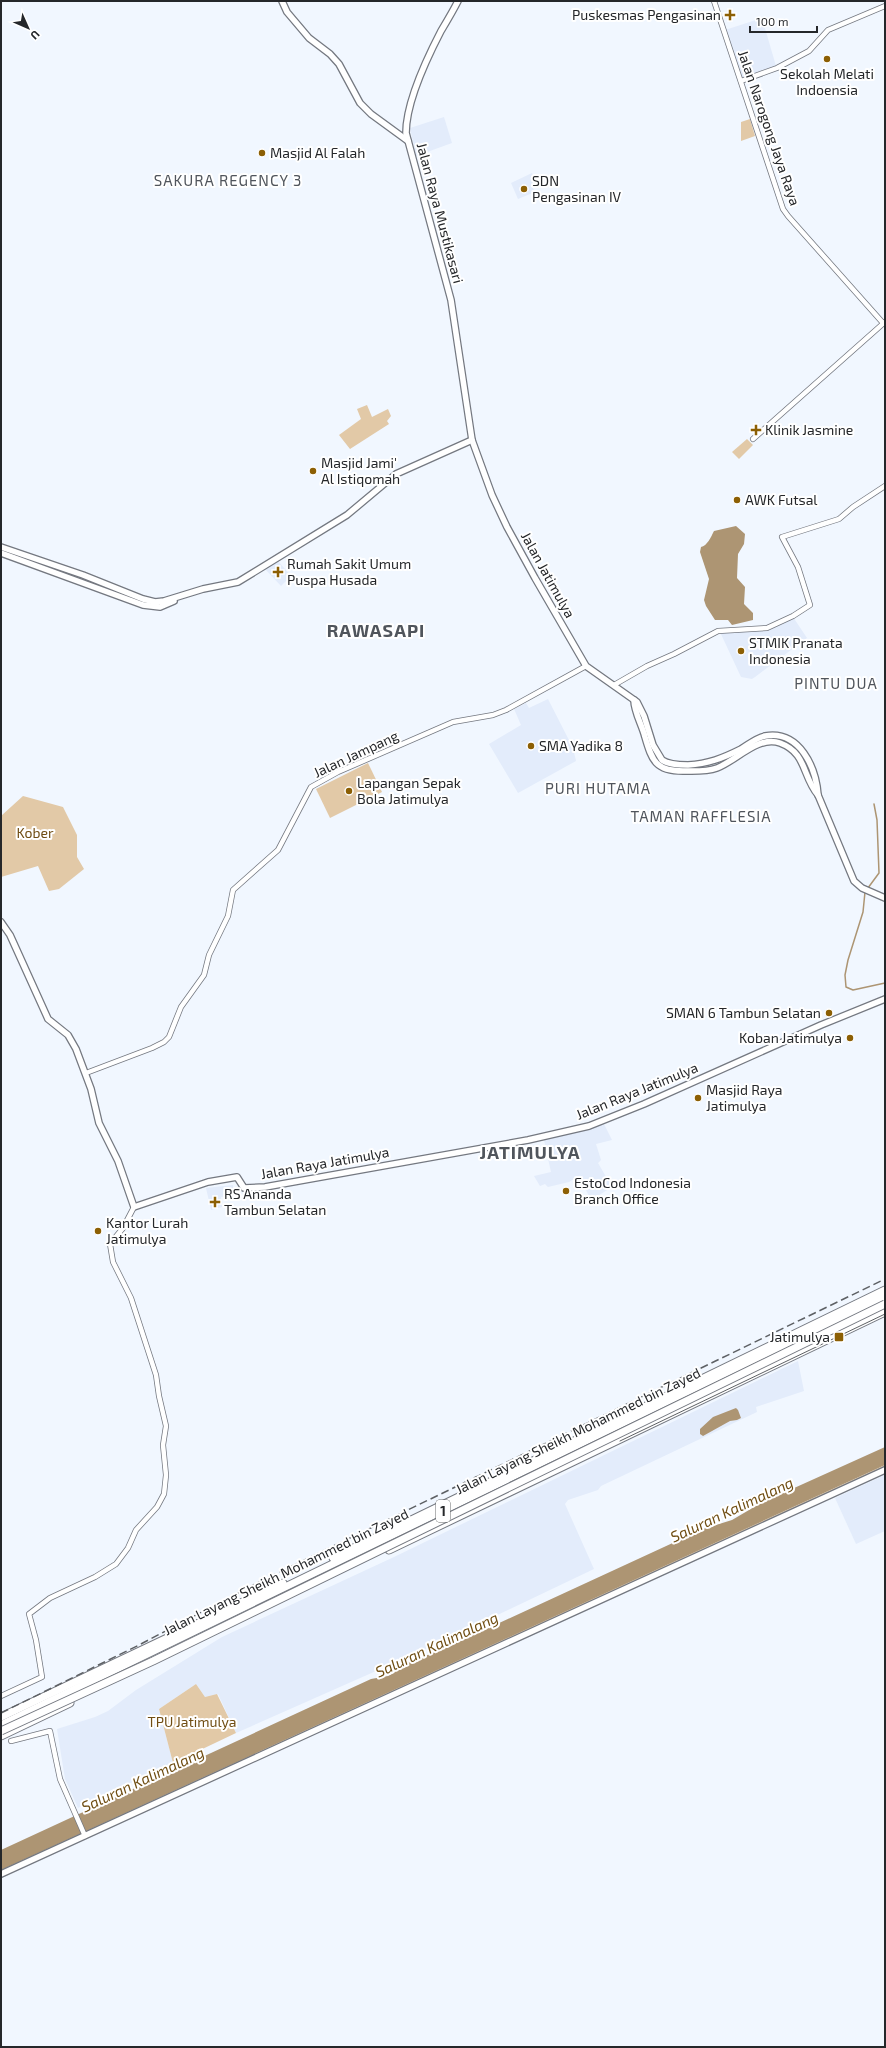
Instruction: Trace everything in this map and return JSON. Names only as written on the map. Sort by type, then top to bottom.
[{"type":"highway","name":"1","points":[[1,1717],[293,1578],[885,1290]]},
{"type":"highway","name":"Jalan Layang Sheikh Mohammed bin Zayed","points":[[1,1725],[885,1296]]},
{"type":"highway","name":"Jalan Layang Sheikh Mohammed bin Zayed","points":[[1,1731],[153,1661],[885,1304]]},
{"type":"highway","name":"1","points":[[1,1736],[885,1312]]},
{"type":"main road","points":[[282,1],[287,12],[309,38],[330,54],[339,64],[360,103],[371,114],[408,141]]},
{"type":"main road","name":"Jalan Raya Mustikasari","points":[[458,1],[440,33],[413,95],[407,115],[408,141],[452,300],[472,440]]},
{"type":"main road","points":[[1,547],[83,575],[117,590],[152,602],[164,601],[203,589],[238,582],[347,515],[396,474],[472,440]]},
{"type":"main road","name":"Jalan Jatimulya","points":[[472,440],[492,495],[507,527],[560,622],[586,666],[640,705],[658,757],[665,763],[680,765],[706,763],[721,759],[762,737],[770,736],[783,738],[793,743],[805,753],[814,776],[818,795],[854,881],[865,889],[885,898]]},
{"type":"main road","points":[[1,553],[143,605],[162,606],[183,596]]},
{"type":"main road","points":[[1,922],[10,935],[48,1019],[70,1038],[86,1073],[99,1123],[118,1161],[134,1206]]},
{"type":"main road","name":"Jalan Raya Jatimulya","points":[[134,1206],[221,1179],[238,1177],[244,1188],[265,1187],[582,1128],[644,1104],[821,1025],[885,1000]]},
{"type":"main road","points":[[1,1874],[885,1470]]},
{"type":"street","name":"Jalan Narogong Jaya Raya","points":[[714,1],[741,80],[758,138],[783,209],[884,322]]},
{"type":"street","points":[[741,80],[777,68],[809,52],[833,27],[885,6]]},
{"type":"street","points":[[753,439],[884,322]]},
{"type":"street","points":[[614,685],[647,666],[718,631],[767,628],[793,616],[810,605],[798,567],[782,537],[839,519],[853,507],[885,486]]},
{"type":"street","name":"Jalan Jampang","points":[[86,1073],[152,1048],[164,1042],[169,1037],[181,1007],[204,975],[209,955],[228,916],[233,890],[278,850],[310,787],[338,772],[453,722],[493,715],[506,710],[586,666]]},
{"type":"street","points":[[1,1696],[42,1677],[36,1640],[29,1614],[50,1598],[95,1577],[116,1564],[128,1548],[136,1530],[157,1507],[164,1494],[166,1475],[163,1445],[166,1426],[158,1396],[156,1375],[131,1298],[113,1262],[111,1254],[110,1244],[123,1228],[134,1206]]},
{"type":"street","points":[[11,1741],[50,1731],[60,1779],[84,1836]]},
{"type":"shaded area","points":[[762,18],[776,66],[742,79],[725,30]]},
{"type":"shaded area","points":[[444,117],[452,143],[416,156],[410,128]]},
{"type":"shaded area","name":"SDN Pengasinan IV","points":[[532,173],[538,184],[532,186],[535,192],[518,199],[511,183]]},
{"type":"shaded area","points":[[736,526],[745,534],[744,544],[738,554],[737,578],[745,587],[744,604],[753,613],[753,620],[732,625],[728,620],[715,620],[706,606],[704,600],[709,579],[700,552],[701,547],[707,543],[714,531]]},
{"type":"shaded area","name":"Rumah Sakit Umum Puspa Husada","points":[[278,561],[291,576],[281,586],[265,569]]},
{"type":"shaded area","points":[[793,617],[807,638],[752,679],[741,677],[720,632],[765,629]]},
{"type":"shaded area","name":"SMA Yadika 8","points":[[548,699],[573,748],[576,761],[518,793],[489,744],[521,725],[514,709],[526,703],[529,708]]},
{"type":"shaded area","points":[[604,1124],[612,1140],[596,1144],[601,1160],[598,1163],[612,1187],[591,1200],[579,1176],[569,1182],[548,1187],[545,1184],[540,1186],[534,1176],[551,1172],[544,1140]]},
{"type":"shaded area","name":"RS Ananda Tambun Selatan","points":[[233,1185],[234,1195],[221,1197],[222,1207],[211,1210],[206,1188]]},
{"type":"shaded area","points":[[798,1361],[804,1391],[756,1407],[757,1412],[601,1486],[598,1490],[568,1500],[565,1504],[594,1569],[428,1648],[236,1733],[218,1694],[205,1697],[196,1684],[159,1709],[173,1763],[78,1808],[65,1779],[57,1729],[95,1717],[108,1711],[136,1690],[222,1637],[394,1557]]},
{"type":"shaded area","points":[[736,1408],[741,1418],[730,1421],[703,1436],[700,1434],[700,1429],[713,1417]]},
{"type":"shaded area","points":[[885,1447],[885,1465],[1,1870],[1,1850],[371,1679],[388,1676],[394,1673],[400,1666],[445,1648],[703,1529],[732,1520],[761,1503]]},
{"type":"shaded area","points":[[885,1475],[885,1531],[856,1544],[835,1498]]},
{"type":"green space","points":[[750,119],[755,136],[741,141],[741,122]]},
{"type":"green space","points":[[367,405],[372,417],[388,409],[391,416],[387,421],[389,424],[350,449],[339,435],[361,419],[357,409]]},
{"type":"green space","points":[[747,439],[753,445],[739,459],[732,452]]},
{"type":"green space","name":"Lapangan Sepak Bola Jatimulya","points":[[368,763],[382,792],[330,818],[316,789]]},
{"type":"green space","name":"Kober","points":[[23,796],[63,807],[77,835],[77,857],[84,869],[59,889],[49,891],[38,866],[1,877],[1,816]]},
{"type":"green space","points":[[885,1465],[885,1470],[82,1835],[1,1874],[1,1870],[83,1832]]},
{"type":"green space","name":"TPU Jatimulya","points":[[196,1684],[205,1697],[217,1694],[236,1733],[173,1763],[159,1709]]},
{"type":"waterway","points":[[874,804],[877,820],[879,873],[865,892],[863,912],[848,960],[845,975],[846,987],[853,990],[885,983]]},
{"type":"tram line","points":[[620,1441],[885,1314]]},
{"type":"railway","points":[[1,1713],[139,1645],[259,1582],[885,1279]]},
{"type":"place","name":"Puskesmas Pengasinan","points":[[730,15]]},
{"type":"place","name":"Sekolah Melati Indoensia","points":[[827,59]]},
{"type":"place","name":"Masjid Al Falah","points":[[262,153]]},
{"type":"place","name":"SDN Pengasinan IV","points":[[524,189]]},
{"type":"place","name":"Klinik Jasmine","points":[[756,430]]},
{"type":"place","name":"Masjid Jami' Al Istiqomah","points":[[313,471]]},
{"type":"place","name":"AWK Futsal","points":[[737,500]]},
{"type":"place","name":"Rumah Sakit Umum Puspa Husada","points":[[278,572]]},
{"type":"place","name":"STMIK Pranata Indonesia","points":[[741,651]]},
{"type":"place","name":"SMA Yadika 8","points":[[531,746]]},
{"type":"place","name":"Lapangan Sepak Bola Jatimulya","points":[[349,791]]},
{"type":"place","name":"SMAN 6 Tambun Selatan","points":[[829,1013]]},
{"type":"place","name":"Koban Jatimulya","points":[[850,1038]]},
{"type":"place","name":"Masjid Raya Jatimulya","points":[[698,1098]]},
{"type":"place","name":"EstoCod Indonesia Branch Office","points":[[566,1191]]},
{"type":"place","name":"RS Ananda Tambun Selatan","points":[[215,1202]]},
{"type":"place","name":"Kantor Lurah Jatimulya","points":[[98,1231]]},
{"type":"place","name":"Jatimulya","points":[[839,1337]]},
{"type":"district","name":"SAKURA REGENCY 3","points":[[228,181]]},
{"type":"district","name":"RAWASAPI","points":[[376,631]]},
{"type":"district","name":"PINTU DUA","points":[[836,684]]},
{"type":"district","name":"PURI HUTAMA","points":[[598,789]]},
{"type":"district","name":"TAMAN RAFFLESIA","points":[[701,817]]},
{"type":"district","name":"JATIMULYA","points":[[530,1153]]},
{"type":"water label","name":"Saluran Kalimalang","points":[[732,1510]]},
{"type":"water label","name":"Saluran Kalimalang","points":[[437,1645]]},
{"type":"water label","name":"Saluran Kalimalang","points":[[143,1780]]}]
